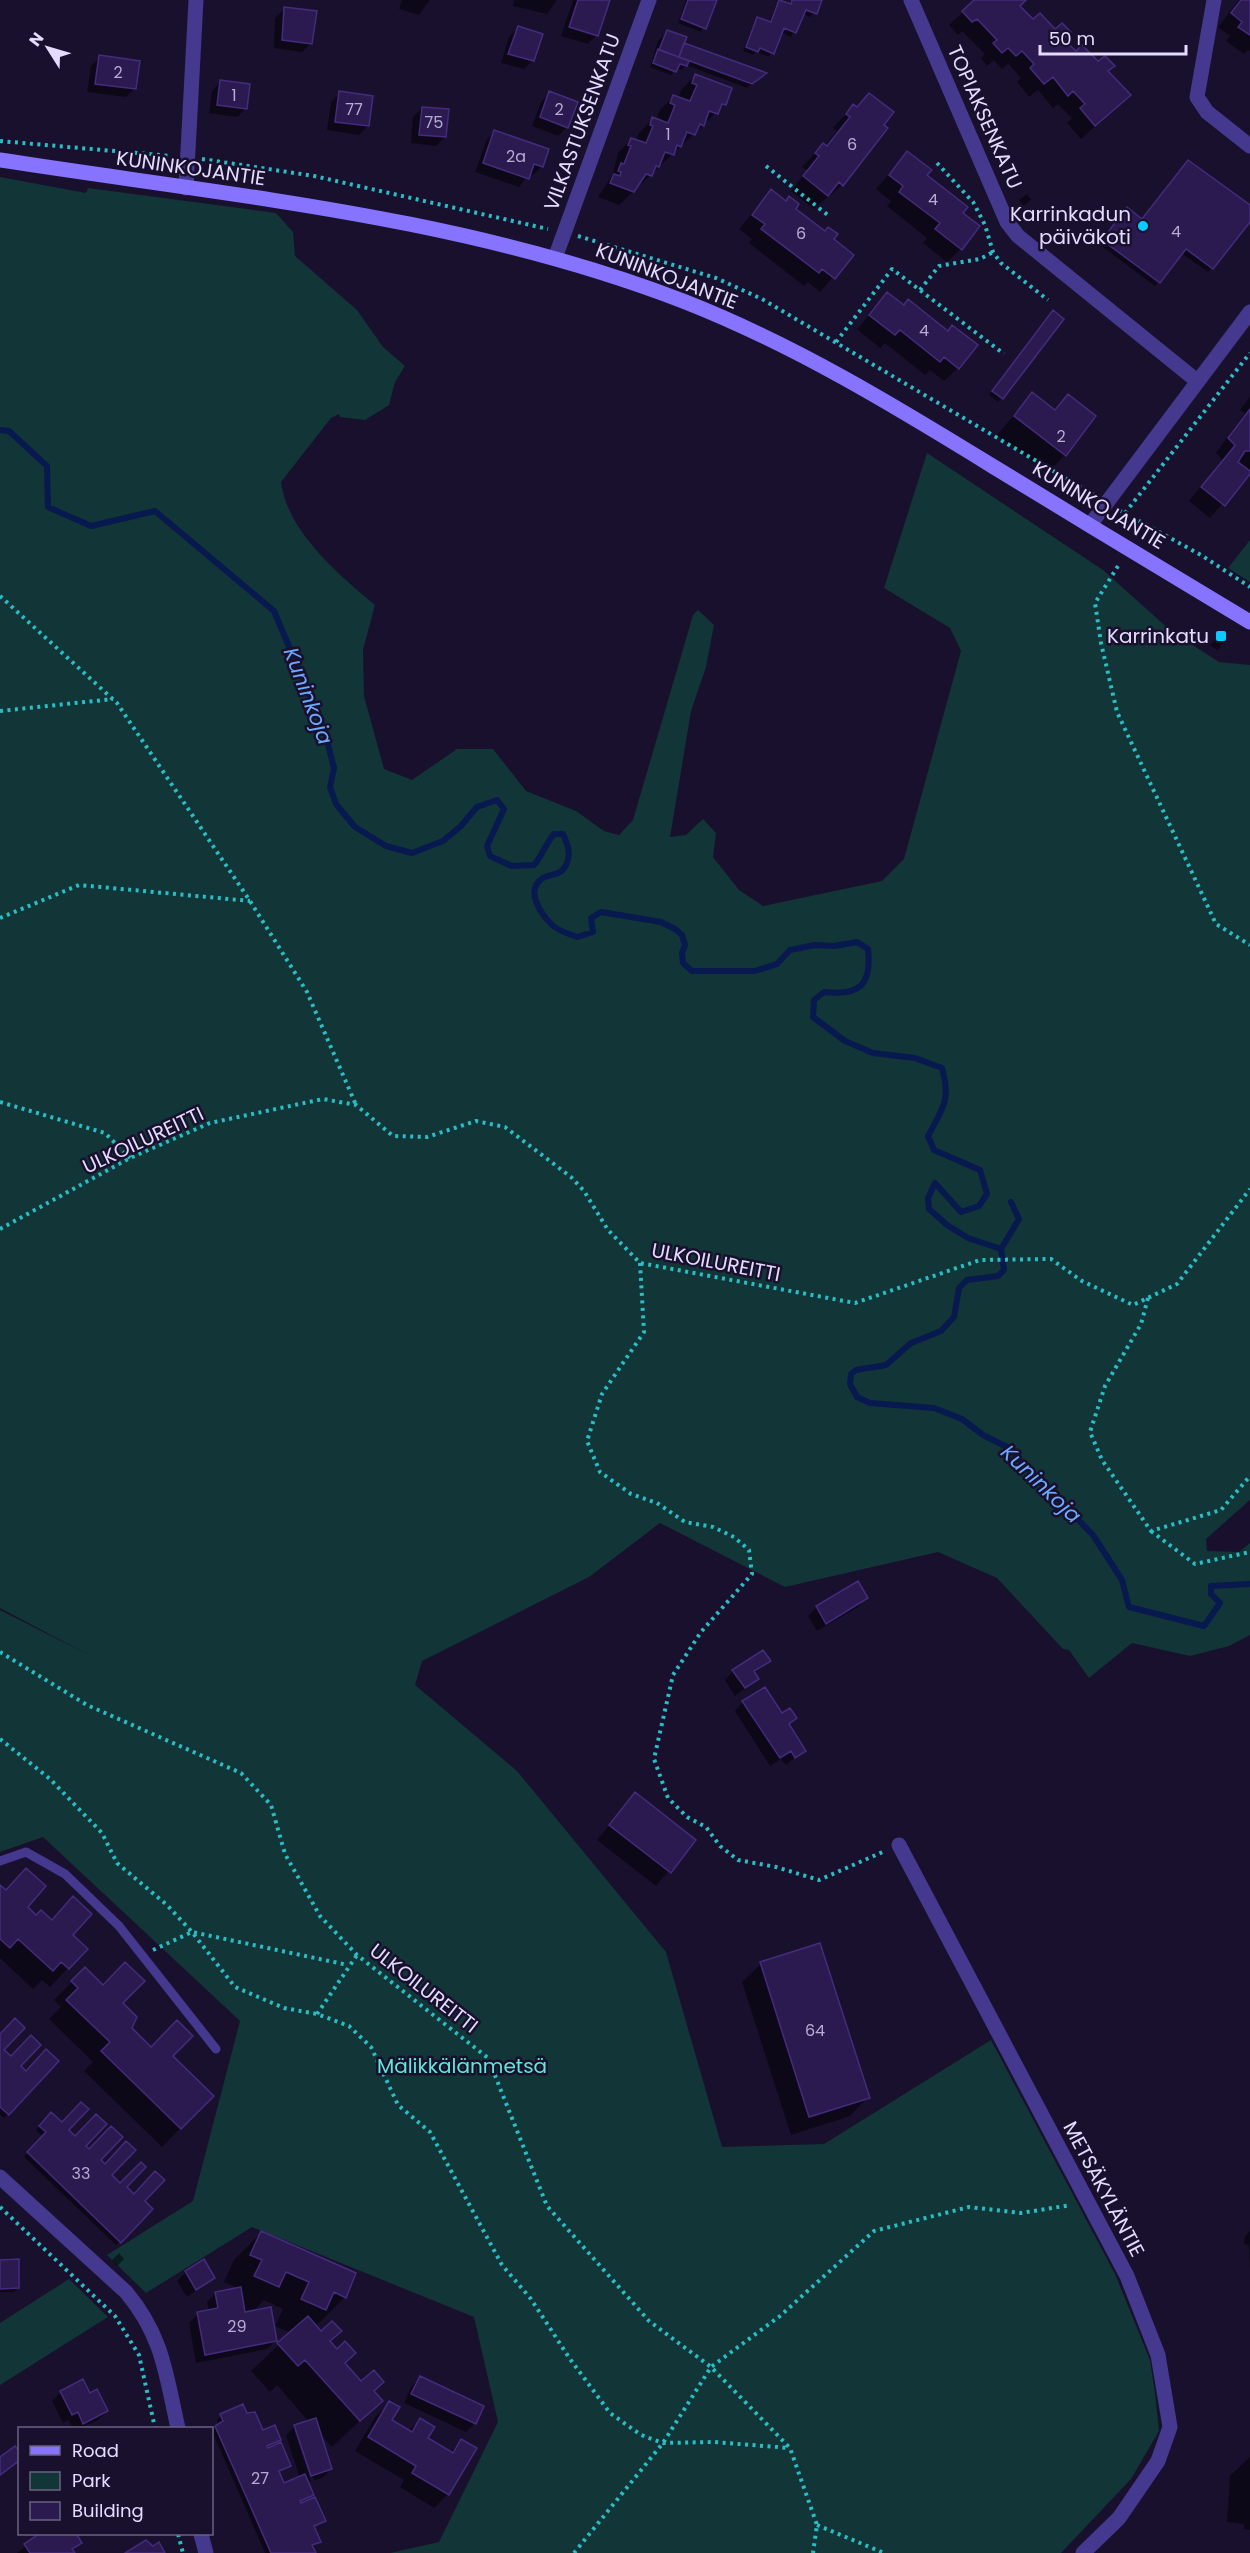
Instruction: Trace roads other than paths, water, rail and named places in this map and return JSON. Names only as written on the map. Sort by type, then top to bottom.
[{"type":"main road","name":"KUNINKOJANTIE","points":[[0,160],[385,217],[555,258],[684,301],[747,328],[886,400],[1250,622]]},
{"type":"street","points":[[186,188],[196,0]]},
{"type":"street","name":"VILKASTUKSENKATU","points":[[555,258],[649,0]]},
{"type":"street","name":"TOPIAKSENKATU","points":[[911,0],[1007,222],[1018,236],[1197,381]]},
{"type":"street","points":[[1214,0],[1197,97],[1207,111],[1250,146]]},
{"type":"street","points":[[1090,525],[1250,312]]},
{"type":"street","name":"METSÄKYLÄNTIE","points":[[899,1845],[1127,2276],[1158,2355],[1170,2427],[1158,2461],[1139,2493],[1119,2518],[1083,2553]]},
{"type":"street","points":[[0,2176],[126,2292],[144,2313],[158,2342],[178,2427]]},
{"type":"street","points":[[201,2535],[206,2553]]},
{"type":"lane","points":[[0,1861],[26,1852],[65,1874],[119,1926],[216,2049]]},
{"type":"waterway","name":"Kuninkoja","points":[[0,430],[9,431],[47,466],[48,507],[91,526],[155,511],[274,611],[324,729],[334,768],[330,787],[336,804],[355,827],[386,846],[412,853],[443,841],[461,826],[477,807],[497,800],[504,809],[487,846],[490,856],[512,866],[534,865],[554,834],[563,834],[569,853],[568,861],[562,871],[543,878],[537,883],[535,895],[539,908],[548,920],[564,932],[577,937],[593,932],[591,918],[601,912],[661,922],[682,935],[685,945],[682,953],[683,963],[692,971],[755,971],[777,964],[790,950],[815,945],[834,946],[857,942],[868,949],[868,971],[861,985],[847,992],[824,992],[814,1000],[813,1017],[845,1041],[873,1053],[915,1058],[942,1068],[946,1088],[944,1104],[928,1136],[934,1150],[980,1170],[987,1194],[979,1206],[961,1212],[935,1183],[928,1198],[929,1209],[947,1225],[968,1238],[1001,1249],[1004,1270],[998,1276],[967,1280],[959,1288],[954,1317],[941,1331],[911,1343],[886,1365],[856,1370],[851,1374],[850,1384],[857,1397],[870,1403],[934,1408],[962,1419],[983,1435],[1007,1447],[1093,1535],[1122,1580],[1129,1607],[1204,1626],[1220,1603],[1211,1594],[1211,1586],[1250,1584]]},
{"type":"waterway","points":[[1001,1249],[1019,1219],[1011,1202]]},
{"type":"place","name":"Karrinkadun päiväkoti","points":[[1143,226]]},
{"type":"place","name":"Karrinkatu","points":[[1221,636]]},
{"type":"park label","name":"Mälikkälänmetsä","points":[[462,2066]]}]
